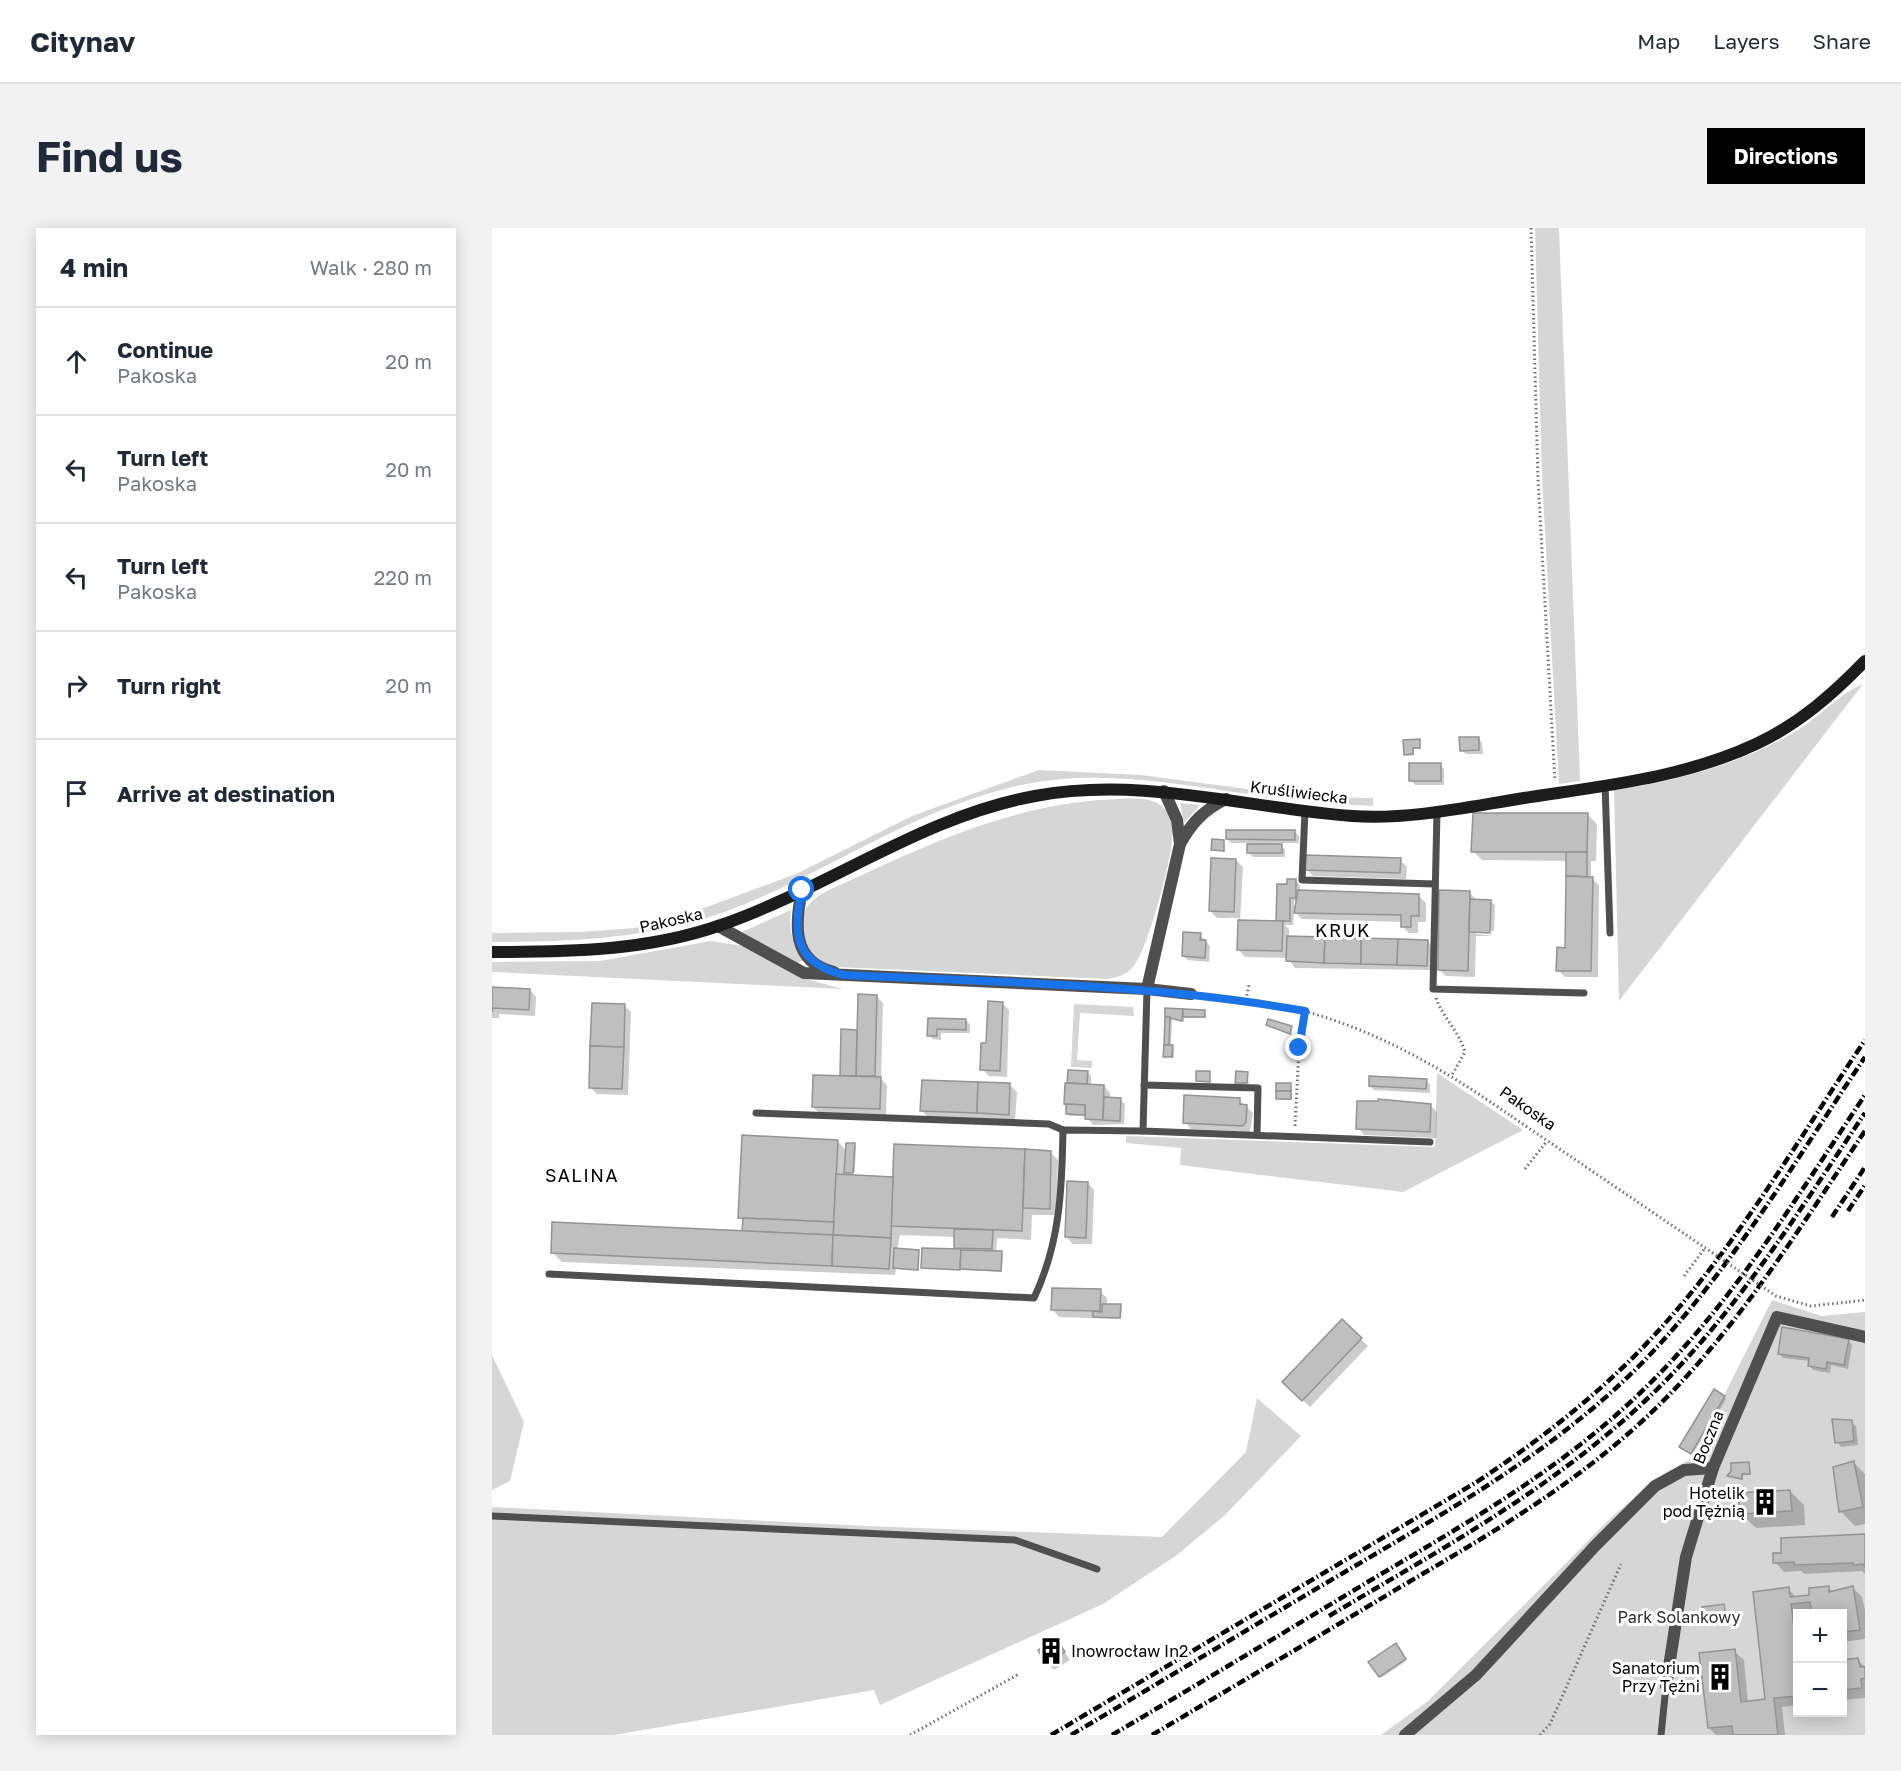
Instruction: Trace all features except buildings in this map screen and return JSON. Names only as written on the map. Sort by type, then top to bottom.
[{"type":"main road","name":"Kruśliwiecka","points":[[718,926],[956,819],[1011,801],[1040,795],[1109,789],[1164,791],[1305,811],[1396,817],[1556,793],[1687,770],[1758,744],[1799,720],[1834,692],[1865,661]]},
{"type":"main road","name":"Pakoska","points":[[492,952],[601,950],[665,940],[718,926]]},
{"type":"street","points":[[1164,791],[1177,820],[1180,844]]},
{"type":"street","points":[[1147,989],[1180,844],[1193,823],[1209,808],[1226,799]]},
{"type":"street","name":"Pakoska","points":[[802,890],[796,922],[799,941],[818,966],[844,975]]},
{"type":"street","name":"Pakoska","points":[[718,926],[804,973],[1147,989],[1191,994]]},
{"type":"street","name":"Boczna","points":[[1666,1686],[1686,1557],[1713,1468],[1777,1317],[1865,1337]]},
{"type":"street","points":[[1405,1735],[1478,1678],[1595,1546],[1654,1486],[1684,1470],[1713,1468]]},
{"type":"lane","points":[[1605,784],[1610,933]]},
{"type":"lane","points":[[1305,811],[1302,880],[1435,884]]},
{"type":"lane","points":[[1437,812],[1433,989],[1584,993]]},
{"type":"lane","points":[[1143,1131],[1147,989]]},
{"type":"lane","points":[[1144,1085],[1258,1088],[1257,1135]]},
{"type":"lane","points":[[756,1113],[1049,1124],[1063,1130],[1431,1142]]},
{"type":"lane","points":[[549,1274],[1034,1298],[1043,1280],[1059,1225],[1063,1130]]},
{"type":"lane","points":[[492,1516],[1015,1539],[1097,1569]]},
{"type":"lane","name":"Boczna","points":[[1661,1735],[1666,1686]]},
{"type":"path","points":[[1531,228],[1538,479],[1556,793]]},
{"type":"path","points":[[1246,1000],[1249,985]]},
{"type":"path","points":[[1433,989],[1441,1012],[1461,1039],[1465,1052],[1452,1075]]},
{"type":"path","name":"Pakoska","points":[[1191,994],[1246,1000],[1305,1011],[1358,1028],[1452,1075],[1546,1143],[1703,1250],[1776,1296],[1811,1306],[1865,1300]]},
{"type":"path","points":[[1295,1137],[1300,1029],[1305,1011]]},
{"type":"path","points":[[1525,1169],[1546,1143]]},
{"type":"path","points":[[1684,1276],[1703,1250]]},
{"type":"path","points":[[1540,1735],[1550,1724],[1621,1564]]},
{"type":"path","points":[[910,1735],[1020,1674]]},
{"type":"green space","points":[[1535,228],[1559,228],[1580,781],[1559,784],[1542,478]]},
{"type":"green space","points":[[1863,684],[1619,1001],[1614,790],[1686,776],[1753,753],[1796,731],[1845,694]]},
{"type":"green space","points":[[1039,770],[1141,775],[1309,797],[1373,798],[1373,806],[1295,800],[1166,782],[1110,778],[1054,780],[1026,784],[948,807],[765,895],[698,920],[669,928],[611,937],[492,942],[492,933],[580,932],[635,928],[685,915],[796,874],[912,816]]},
{"type":"green space","points":[[1141,799],[1156,802],[1168,813],[1172,827],[1171,851],[1151,926],[1139,958],[1125,974],[1108,979],[836,967],[816,957],[806,943],[803,926],[805,910],[818,897],[832,888],[948,837],[1007,817],[1067,804],[1099,800]]},
{"type":"green space","points":[[1180,803],[1200,805],[1184,823]]},
{"type":"green space","points":[[791,910],[792,936],[804,960],[797,964],[742,932]]},
{"type":"green space","points":[[711,941],[749,947],[802,978],[843,989],[492,972],[492,962],[600,961]]},
{"type":"green space","points":[[1074,1004],[1133,1007],[1134,1016],[1080,1013],[1077,1060],[1092,1061],[1092,1068],[1071,1067]]},
{"type":"green space","points":[[1437,1073],[1523,1130],[1403,1192],[1180,1165],[1181,1148],[1126,1143],[1126,1136],[1435,1147]]},
{"type":"green space","name":"Park Solankowy","points":[[1772,1300],[1822,1316],[1865,1312],[1865,1735],[1381,1735],[1428,1701],[1612,1517],[1650,1484],[1693,1457]]},
{"type":"green space","points":[[492,1355],[524,1422],[510,1481],[492,1490]]},
{"type":"green space","points":[[1257,1398],[1301,1436],[1225,1515],[1177,1555],[1103,1604],[880,1705],[874,1690],[614,1735],[492,1735],[492,1507],[867,1526],[1162,1537],[1246,1452]]},
{"type":"railway","points":[[1051,1735],[1475,1483],[1525,1449],[1572,1412],[1618,1372],[1689,1296],[1768,1188],[1865,1040]]},
{"type":"railway","points":[[1071,1735],[1472,1496],[1543,1447],[1610,1393],[1674,1328],[1733,1254],[1865,1057]]},
{"type":"railway","points":[[1112,1735],[1514,1493],[1579,1446],[1610,1420],[1673,1359],[1733,1288],[1865,1095]]},
{"type":"railway","points":[[1329,1616],[1494,1517],[1534,1490],[1610,1432],[1646,1400],[1678,1368],[1736,1299],[1865,1113]]},
{"type":"railway","points":[[1152,1735],[1502,1526],[1566,1483],[1627,1435],[1686,1377],[1715,1344],[1767,1275],[1865,1131]]},
{"type":"railway","points":[[1832,1217],[1865,1167]]},
{"type":"railway","points":[[1848,1211],[1865,1185]]},
{"type":"place","name":"Hotelik pod Tężnią","points":[[1765,1502]]},
{"type":"place","name":"Inowrocław In2","points":[[1051,1651]]},
{"type":"place","name":"Sanatorium Przy Tężni","points":[[1720,1677]]},
{"type":"district","name":"KRUK","points":[[1343,931]]},
{"type":"district","name":"SALINA","points":[[582,1176]]},
{"type":"route","points":[[802,890],[796,932],[804,951],[818,966],[826,970],[844,975],[1147,989],[1246,1000],[1305,1011],[1300,1029],[1299,1048]]}]
